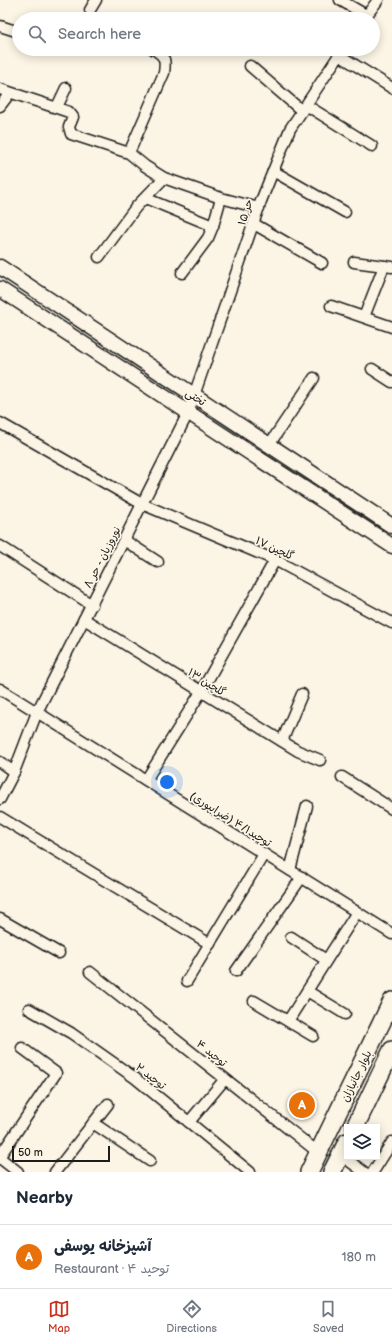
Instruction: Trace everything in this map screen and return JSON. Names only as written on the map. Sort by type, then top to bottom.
[{"type":"highway","name":"بلوار جانبازان","points":[[310,1172],[392,1001]]},
{"type":"highway","name":"بلوار جانبازان","points":[[356,1124],[392,1050]]},
{"type":"highway","points":[[332,1172],[344,1149]]},
{"type":"main road","name":"تختی","points":[[0,268],[392,526]]},
{"type":"main road","name":"تختی","points":[[0,289],[392,546]]},
{"type":"street","points":[[90,10],[96,0]]},
{"type":"street","points":[[340,0],[358,12]]},
{"type":"street","points":[[369,12],[378,0]]},
{"type":"street","points":[[0,26],[12,30]]},
{"type":"street","points":[[129,153],[164,73],[166,62],[163,56]]},
{"type":"street","name":"حر ۱۵","points":[[188,413],[259,208],[290,129],[338,56]]},
{"type":"street","points":[[347,56],[392,88]]},
{"type":"street","points":[[250,66],[304,108],[372,146]]},
{"type":"street","points":[[57,107],[66,88]]},
{"type":"street","points":[[0,89],[69,112],[73,117],[69,127],[72,134],[129,153],[145,166],[164,178],[221,198],[259,208]]},
{"type":"street","points":[[0,106],[10,93]]},
{"type":"street","points":[[273,171],[345,212]]},
{"type":"street","points":[[99,257],[136,207],[164,178]]},
{"type":"street","points":[[145,198],[213,226]]},
{"type":"street","points":[[182,273],[208,238],[221,198]]},
{"type":"street","points":[[254,224],[322,263]]},
{"type":"street","points":[[354,262],[388,267],[364,317]]},
{"type":"street","points":[[330,306],[392,327]]},
{"type":"street","points":[[372,370],[392,382]]},
{"type":"street","points":[[269,445],[314,378]]},
{"type":"street","name":"نوروزیان - حر ۸","points":[[0,798],[14,772],[37,712],[188,413]]},
{"type":"street","name":"گلچین ۱۷","points":[[0,423],[142,504],[275,560],[392,622]]},
{"type":"street","points":[[124,540],[158,562]]},
{"type":"street","points":[[0,546],[92,605]]},
{"type":"street","points":[[146,780],[201,692],[275,560]]},
{"type":"street","name":"گلچین ۱۳","points":[[84,620],[298,751],[320,760]]},
{"type":"street","name":"توحید۴/۱ (ضرابپوری)","points":[[0,688],[392,934]]},
{"type":"street","points":[[282,741],[302,694]]},
{"type":"street","points":[[0,762],[14,772]]},
{"type":"street","points":[[342,777],[392,809]]},
{"type":"street","points":[[290,870],[307,806]]},
{"type":"street","points":[[0,816],[210,944]]},
{"type":"street","points":[[187,981],[264,854]]},
{"type":"street","points":[[236,971],[302,877]]},
{"type":"street","points":[[288,1022],[357,912]]},
{"type":"street","points":[[0,919],[60,953]]},
{"type":"street","points":[[291,937],[326,960]]},
{"type":"street","name":"توحید ۴","points":[[90,972],[319,1153]]},
{"type":"street","points":[[307,991],[345,1014]]},
{"type":"street","points":[[254,1002],[313,1036]]},
{"type":"street","name":"توحید ۲","points":[[29,1009],[71,1033],[135,1078],[250,1172]]},
{"type":"street","points":[[18,1172],[0,1157],[56,1073],[22,1048]]},
{"type":"street","points":[[190,1122],[225,1079]]},
{"type":"street","points":[[58,1171],[108,1104]]},
{"type":"street","points":[[93,1123],[150,1161]]},
{"type":"street","points":[[373,1172],[392,1142]]},
{"type":"street","points":[[354,1160],[364,1172]]},
{"type":"place","name":"آشپزخانه یوسفی","points":[[302,1105]]}]
